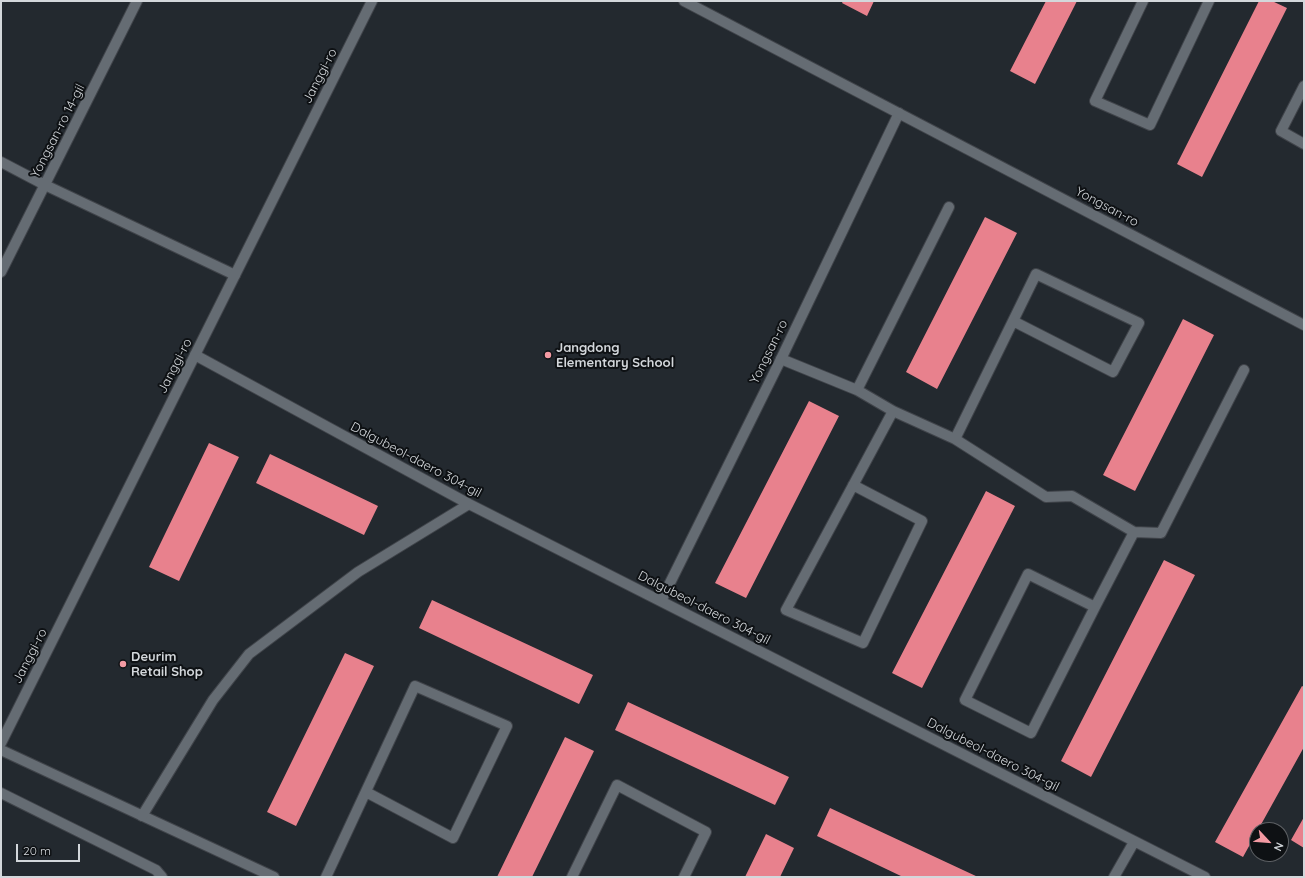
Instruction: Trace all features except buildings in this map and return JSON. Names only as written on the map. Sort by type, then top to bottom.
[{"type":"street","name":"Yongsan-ro 14-gil","points":[[1,272],[137,1]]},
{"type":"street","name":"Janggi-ro","points":[[1,743],[372,1]]},
{"type":"street","name":"Yongsan-ro","points":[[684,1],[1304,325]]},
{"type":"street","points":[[1143,1],[1095,101],[1150,125],[1209,1]]},
{"type":"street","points":[[1304,86],[1281,131],[1304,144]]},
{"type":"street","name":"Yongsan-ro","points":[[661,601],[781,359],[899,113]]},
{"type":"street","points":[[1,162],[45,185],[235,275]]},
{"type":"street","points":[[857,390],[949,207]]},
{"type":"street","points":[[956,439],[1013,321],[1036,274],[1139,323],[1113,372],[1013,321]]},
{"type":"street","name":"Dalgubeol-daero 304-gil","points":[[195,355],[469,504],[1205,877]]},
{"type":"street","points":[[781,359],[857,390],[893,411],[956,439],[1046,497],[1072,496],[1134,532],[1162,533],[1244,370]]},
{"type":"street","points":[[853,485],[922,521],[863,643],[786,610],[853,485],[893,411]]},
{"type":"street","points":[[142,816],[212,700],[249,654],[358,572],[469,504]]},
{"type":"street","points":[[1095,607],[1028,574],[965,700],[1031,733],[1134,532]]},
{"type":"street","points":[[326,877],[415,686],[507,726],[453,838],[366,792]]},
{"type":"street","points":[[1,750],[274,877]]},
{"type":"street","points":[[572,877],[617,785],[706,832],[684,877]]},
{"type":"street","points":[[1,793],[156,870],[162,877]]},
{"type":"street","points":[[1114,877],[1134,842]]},
{"type":"place","name":"Jangdong Elementary School","points":[[548,355]]},
{"type":"place","name":"Deurim Retail Shop","points":[[123,664]]}]
